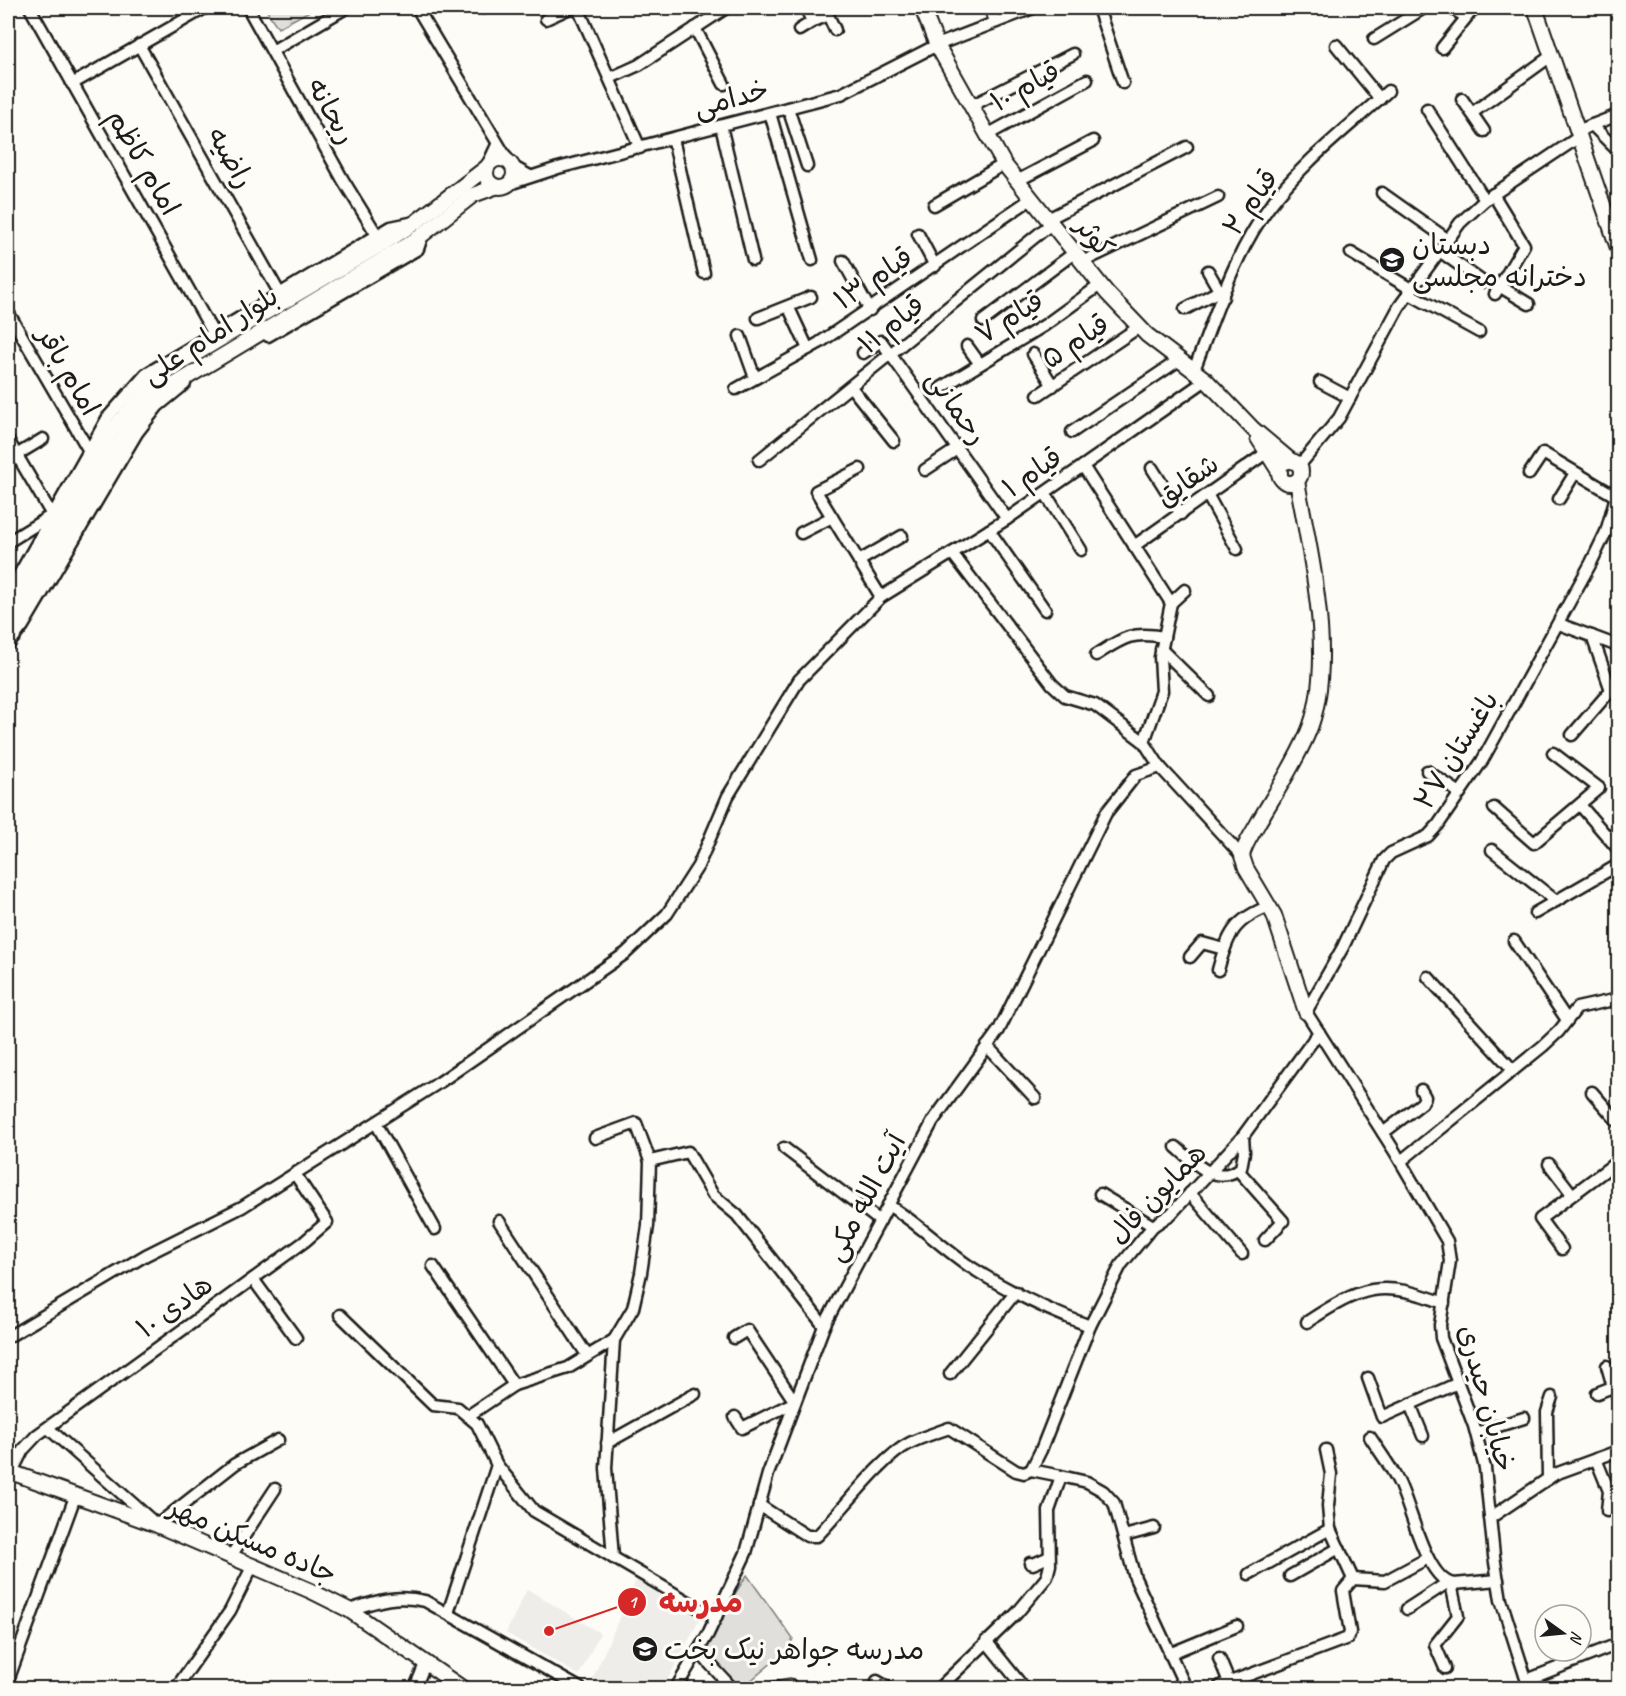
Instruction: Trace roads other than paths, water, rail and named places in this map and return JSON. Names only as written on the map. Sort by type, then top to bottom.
[{"type":"main road","name":"کوثر","points":[[922,8],[937,45],[987,135],[1004,164],[1031,199],[1100,285],[1139,327],[1206,380],[1253,429]]},
{"type":"main road","points":[[1535,8],[1617,241]]},
{"type":"main road","points":[[502,159],[510,164],[514,175],[502,186],[489,183],[485,176],[487,166],[502,159]]},
{"type":"main road","name":"بلوار امام علی","points":[[420,228],[487,166]]},
{"type":"main road","name":"بلوار امام علی","points":[[8,611],[97,460],[159,394],[223,345],[473,195],[502,186]]},
{"type":"main road","points":[[1253,429],[1303,517]]},
{"type":"main road","points":[[1253,429],[1295,464],[1300,477],[1297,481],[1320,626],[1316,709],[1300,749],[1242,856],[1246,868],[1270,906],[1306,1012]]},
{"type":"main road","name":"بلوار امام علی","points":[[8,632],[97,460]]},
{"type":"main road","points":[[1281,476],[1285,462],[1295,464]]},
{"type":"main road","points":[[1281,476],[1289,483],[1297,481]]},
{"type":"main road","name":"جاده مسکن مهر","points":[[10,1471],[157,1525],[253,1565],[349,1610],[462,1689]]},
{"type":"street","name":"امام کاظم","points":[[30,8],[223,345]]},
{"type":"street","points":[[72,84],[205,8]]},
{"type":"street","name":"ریحانه","points":[[248,8],[343,180],[377,235]]},
{"type":"street","points":[[272,51],[346,8]]},
{"type":"street","points":[[417,8],[497,145],[510,164],[530,176]]},
{"type":"street","points":[[546,19],[570,8]]},
{"type":"street","points":[[578,8],[640,148]]},
{"type":"street","points":[[610,78],[639,65],[726,8]]},
{"type":"street","points":[[806,8],[812,22]]},
{"type":"street","points":[[989,8],[996,22]]},
{"type":"street","name":"خدامی","points":[[502,186],[530,176],[841,94],[937,45],[1033,8]]},
{"type":"street","points":[[1098,8],[1123,83]]},
{"type":"street","points":[[1374,39],[1424,8]]},
{"type":"street","points":[[1451,8],[1466,17]]},
{"type":"street","points":[[1442,48],[1474,8]]},
{"type":"street","points":[[799,30],[828,15],[836,30]]},
{"type":"street","points":[[694,28],[724,84]]},
{"type":"street","name":"راضیه","points":[[139,45],[280,294]]},
{"type":"street","name":"قیام ۲","points":[[1194,370],[1221,294],[1268,208],[1308,165],[1384,95],[1336,45]]},
{"type":"street","points":[[971,106],[1073,54]]},
{"type":"street","points":[[1472,113],[1551,56]]},
{"type":"street","name":"قیام ۱۰","points":[[987,135],[1087,80]]},
{"type":"street","points":[[1462,99],[1484,131]]},
{"type":"street","points":[[788,108],[807,166]]},
{"type":"street","points":[[1427,109],[1524,245],[1497,290],[1529,304]]},
{"type":"street","points":[[771,113],[812,260]]},
{"type":"street","points":[[1295,464],[1339,418],[1410,291],[1447,239],[1489,197],[1592,125],[1618,115]]},
{"type":"street","points":[[1592,125],[1618,151]]},
{"type":"street","points":[[721,126],[753,260]]},
{"type":"street","points":[[673,139],[704,273]]},
{"type":"street","points":[[1017,181],[1093,141]]},
{"type":"street","points":[[487,166],[497,145]]},
{"type":"street","name":"قیام ۱۱","points":[[759,460],[891,355],[1050,222],[1186,147]]},
{"type":"street","points":[[934,205],[1004,164]]},
{"type":"street","points":[[1382,193],[1447,239]]},
{"type":"street","points":[[983,321],[1078,257],[1218,197]]},
{"type":"street","name":"قیام ۱۳","points":[[736,389],[808,349],[870,310],[1031,199]]},
{"type":"street","points":[[8,645],[23,626],[137,433],[158,406],[190,380],[223,345],[280,294],[391,227],[420,228]]},
{"type":"street","points":[[918,234],[936,266]]},
{"type":"street","points":[[1438,250],[1483,282]]},
{"type":"street","points":[[1351,253],[1479,332]]},
{"type":"street","points":[[843,261],[870,310]]},
{"type":"street","points":[[1185,309],[1221,294],[1208,271]]},
{"type":"street","name":"قیام ۷","points":[[941,388],[1045,325],[1100,285]]},
{"type":"street","points":[[758,318],[789,308],[811,297]]},
{"type":"street","points":[[789,308],[808,349]]},
{"type":"street","name":"امام باقر","points":[[8,312],[97,460]]},
{"type":"street","name":"قیام ۵","points":[[1038,395],[1139,327]]},
{"type":"street","points":[[740,336],[755,378]]},
{"type":"street","name":"رحمانی","points":[[863,353],[881,341],[1008,519]]},
{"type":"street","points":[[8,594],[52,515],[97,460],[108,417],[146,374],[223,345]]},
{"type":"street","points":[[968,346],[980,364]]},
{"type":"street","points":[[1033,354],[1053,386]]},
{"type":"street","points":[[1072,432],[1179,360]]},
{"type":"street","name":"قیام ۱","points":[[8,1337],[146,1254],[242,1207],[440,1082],[626,953],[667,914],[698,866],[728,796],[799,680],[881,597],[1008,519],[1206,380]]},
{"type":"street","points":[[1320,382],[1350,398]]},
{"type":"street","points":[[850,387],[894,441]]},
{"type":"street","points":[[8,440],[12,457],[52,515]]},
{"type":"street","points":[[12,457],[43,440]]},
{"type":"street","points":[[925,470],[957,448]]},
{"type":"street","name":"شقایق","points":[[1134,546],[1266,453]]},
{"type":"street","points":[[1529,474],[1543,453],[1575,473],[1618,493]]},
{"type":"street","points":[[1083,466],[1171,603]]},
{"type":"street","points":[[1152,468],[1181,514]]},
{"type":"street","points":[[860,469],[816,491],[881,597]]},
{"type":"street","points":[[1559,499],[1575,473]]},
{"type":"street","points":[[1045,493],[1081,550]]},
{"type":"street","name":"باغستان ۲۷","points":[[1306,1012],[1343,947],[1384,860],[1391,853],[1433,831],[1482,761],[1559,624],[1606,532],[1618,493]]},
{"type":"street","points":[[1208,496],[1238,549]]},
{"type":"street","points":[[8,542],[52,515]]},
{"type":"street","points":[[801,533],[832,517]]},
{"type":"street","points":[[989,530],[1045,610]]},
{"type":"street","points":[[859,561],[902,536]]},
{"type":"street","points":[[952,553],[1052,684],[1065,696],[1095,705],[1144,742],[1160,766],[1242,856]]},
{"type":"street","points":[[1144,742],[1162,691],[1161,649],[1171,603],[1185,590]]},
{"type":"street","points":[[1559,624],[1618,646]]},
{"type":"street","points":[[1096,656],[1127,635],[1142,633],[1164,637]]},
{"type":"street","points":[[1572,735],[1611,690],[1592,636]]},
{"type":"street","points":[[1161,649],[1209,696]]},
{"type":"street","points":[[1494,808],[1534,843],[1599,788],[1553,753]]},
{"type":"street","name":"آیت الله مکی","points":[[676,1689],[716,1618],[746,1553],[759,1505],[824,1326],[933,1121],[999,1030],[1106,813],[1136,775],[1160,766]]},
{"type":"street","points":[[1427,771],[1460,793]]},
{"type":"street","points":[[1580,806],[1618,849]]},
{"type":"street","points":[[1492,850],[1556,901]]},
{"type":"street","points":[[1535,913],[1618,865]]},
{"type":"street","points":[[1218,970],[1224,949],[1241,921],[1249,914],[1270,906]]},
{"type":"street","points":[[1514,941],[1568,1020]]},
{"type":"street","points":[[1190,957],[1202,942],[1224,949]]},
{"type":"street","points":[[1428,976],[1513,1070]]},
{"type":"street","points":[[1401,1161],[1560,1031],[1577,1008],[1618,999]]},
{"type":"street","name":"خیابان حیدری","points":[[1306,1012],[1401,1161],[1447,1241],[1450,1261],[1441,1338],[1476,1433],[1485,1468],[1501,1600],[1528,1684]]},
{"type":"street","name":"همایون فال","points":[[1031,1470],[1045,1441],[1090,1326],[1121,1265],[1153,1226],[1171,1214],[1243,1136],[1319,1032]]},
{"type":"street","points":[[987,1046],[1035,1098]]},
{"type":"street","points":[[1383,1133],[1422,1104],[1425,1097],[1421,1090]]},
{"type":"street","points":[[1592,1092],[1618,1122]]},
{"type":"street","points":[[376,1123],[435,1229]]},
{"type":"street","points":[[595,1137],[636,1123],[650,1161],[648,1226],[641,1273],[633,1308],[614,1340],[606,1468],[613,1558]]},
{"type":"street","points":[[1176,1148],[1210,1174],[1226,1177],[1238,1170],[1243,1162],[1243,1136]]},
{"type":"street","points":[[784,1148],[880,1221]]},
{"type":"street","points":[[650,1161],[688,1152],[714,1195],[736,1215],[824,1326]]},
{"type":"street","points":[[1562,1250],[1540,1219],[1618,1161]]},
{"type":"street","points":[[1549,1164],[1572,1194]]},
{"type":"street","points":[[1238,1170],[1283,1221],[1265,1240]]},
{"type":"street","name":"هادی ۱۰","points":[[10,1471],[23,1450],[48,1428],[253,1279],[327,1222],[295,1174]]},
{"type":"street","points":[[1190,1193],[1242,1254]]},
{"type":"street","points":[[1100,1194],[1153,1226]]},
{"type":"street","points":[[888,1205],[913,1220],[967,1265],[1016,1292],[1090,1326]]},
{"type":"street","points":[[499,1221],[587,1355]]},
{"type":"street","points":[[433,1266],[514,1385]]},
{"type":"street","points":[[253,1279],[296,1338]]},
{"type":"street","points":[[1307,1322],[1349,1297],[1373,1288],[1413,1291],[1444,1303]]},
{"type":"street","points":[[950,1374],[1016,1292]]},
{"type":"street","points":[[339,1315],[433,1405],[458,1408],[477,1424],[497,1465],[534,1511],[716,1618]]},
{"type":"street","points":[[734,1338],[747,1330],[795,1402],[742,1428],[735,1417]]},
{"type":"street","points":[[468,1416],[514,1385],[568,1368],[614,1340]]},
{"type":"street","points":[[1597,1393],[1616,1392],[1607,1365]]},
{"type":"street","points":[[1368,1378],[1382,1417],[1458,1383]]},
{"type":"street","points":[[607,1443],[695,1394]]},
{"type":"street","points":[[1548,1479],[1547,1412],[1552,1397]]},
{"type":"street","points":[[1410,1404],[1423,1436]]},
{"type":"street","points":[[1476,1433],[1524,1418]]},
{"type":"street","points":[[48,1428],[157,1525],[235,1464],[278,1440]]},
{"type":"street","points":[[759,1505],[807,1536],[817,1536],[845,1509],[866,1481],[908,1443],[949,1428],[1016,1471],[1024,1473],[1031,1470],[1087,1482],[1103,1491],[1114,1503],[1136,1578],[1186,1689]]},
{"type":"street","points":[[1370,1437],[1398,1480],[1435,1572],[1449,1584],[1458,1616],[1435,1645],[1445,1668]]},
{"type":"street","points":[[1326,1450],[1331,1474],[1328,1506],[1330,1529],[1353,1579]]},
{"type":"street","points":[[1490,1518],[1548,1479],[1618,1451]]},
{"type":"street","points":[[1596,1459],[1609,1491],[1607,1511]]},
{"type":"street","points":[[448,1612],[497,1465]]},
{"type":"street","points":[[939,1689],[1040,1587],[1047,1577],[1050,1557],[1049,1511],[1060,1476]]},
{"type":"street","points":[[231,1556],[275,1489]]},
{"type":"street","points":[[10,1675],[76,1494]]},
{"type":"street","points":[[1124,1536],[1154,1528]]},
{"type":"street","points":[[1249,1574],[1330,1529]]},
{"type":"street","points":[[1290,1576],[1339,1548]]},
{"type":"street","points":[[1030,1563],[1034,1564],[1050,1557]]},
{"type":"street","points":[[1353,1579],[1385,1581],[1428,1558]]},
{"type":"street","points":[[176,1689],[230,1611],[253,1565]]},
{"type":"street","points":[[1219,1658],[1223,1687],[1348,1638],[1350,1632],[1343,1591],[1353,1579]]},
{"type":"street","points":[[1407,1609],[1449,1584],[1498,1580]]},
{"type":"street","points":[[349,1610],[385,1598],[405,1596],[425,1601],[580,1689]]},
{"type":"street","points":[[1169,1654],[1237,1626]]},
{"type":"street","points":[[986,1641],[1024,1689]]},
{"type":"street","points":[[1593,1651],[1618,1644]]},
{"type":"street","points":[[698,1651],[732,1689]]},
{"type":"street","points":[[1528,1684],[1564,1663]]},
{"type":"street","points":[[415,1689],[425,1664]]},
{"type":"street","points":[[877,1681],[889,1689]]},
{"type":"street","points":[[773,1689],[790,1685],[792,1689]]},
{"type":"place","name":"دبستان دخترانه مجلسی","points":[[1392,260]]},
{"type":"place","name":"مدرسه","points":[[549,1631]]},
{"type":"place","name":"مدرسه جواهر نیک بخت","points":[[645,1649]]}]
